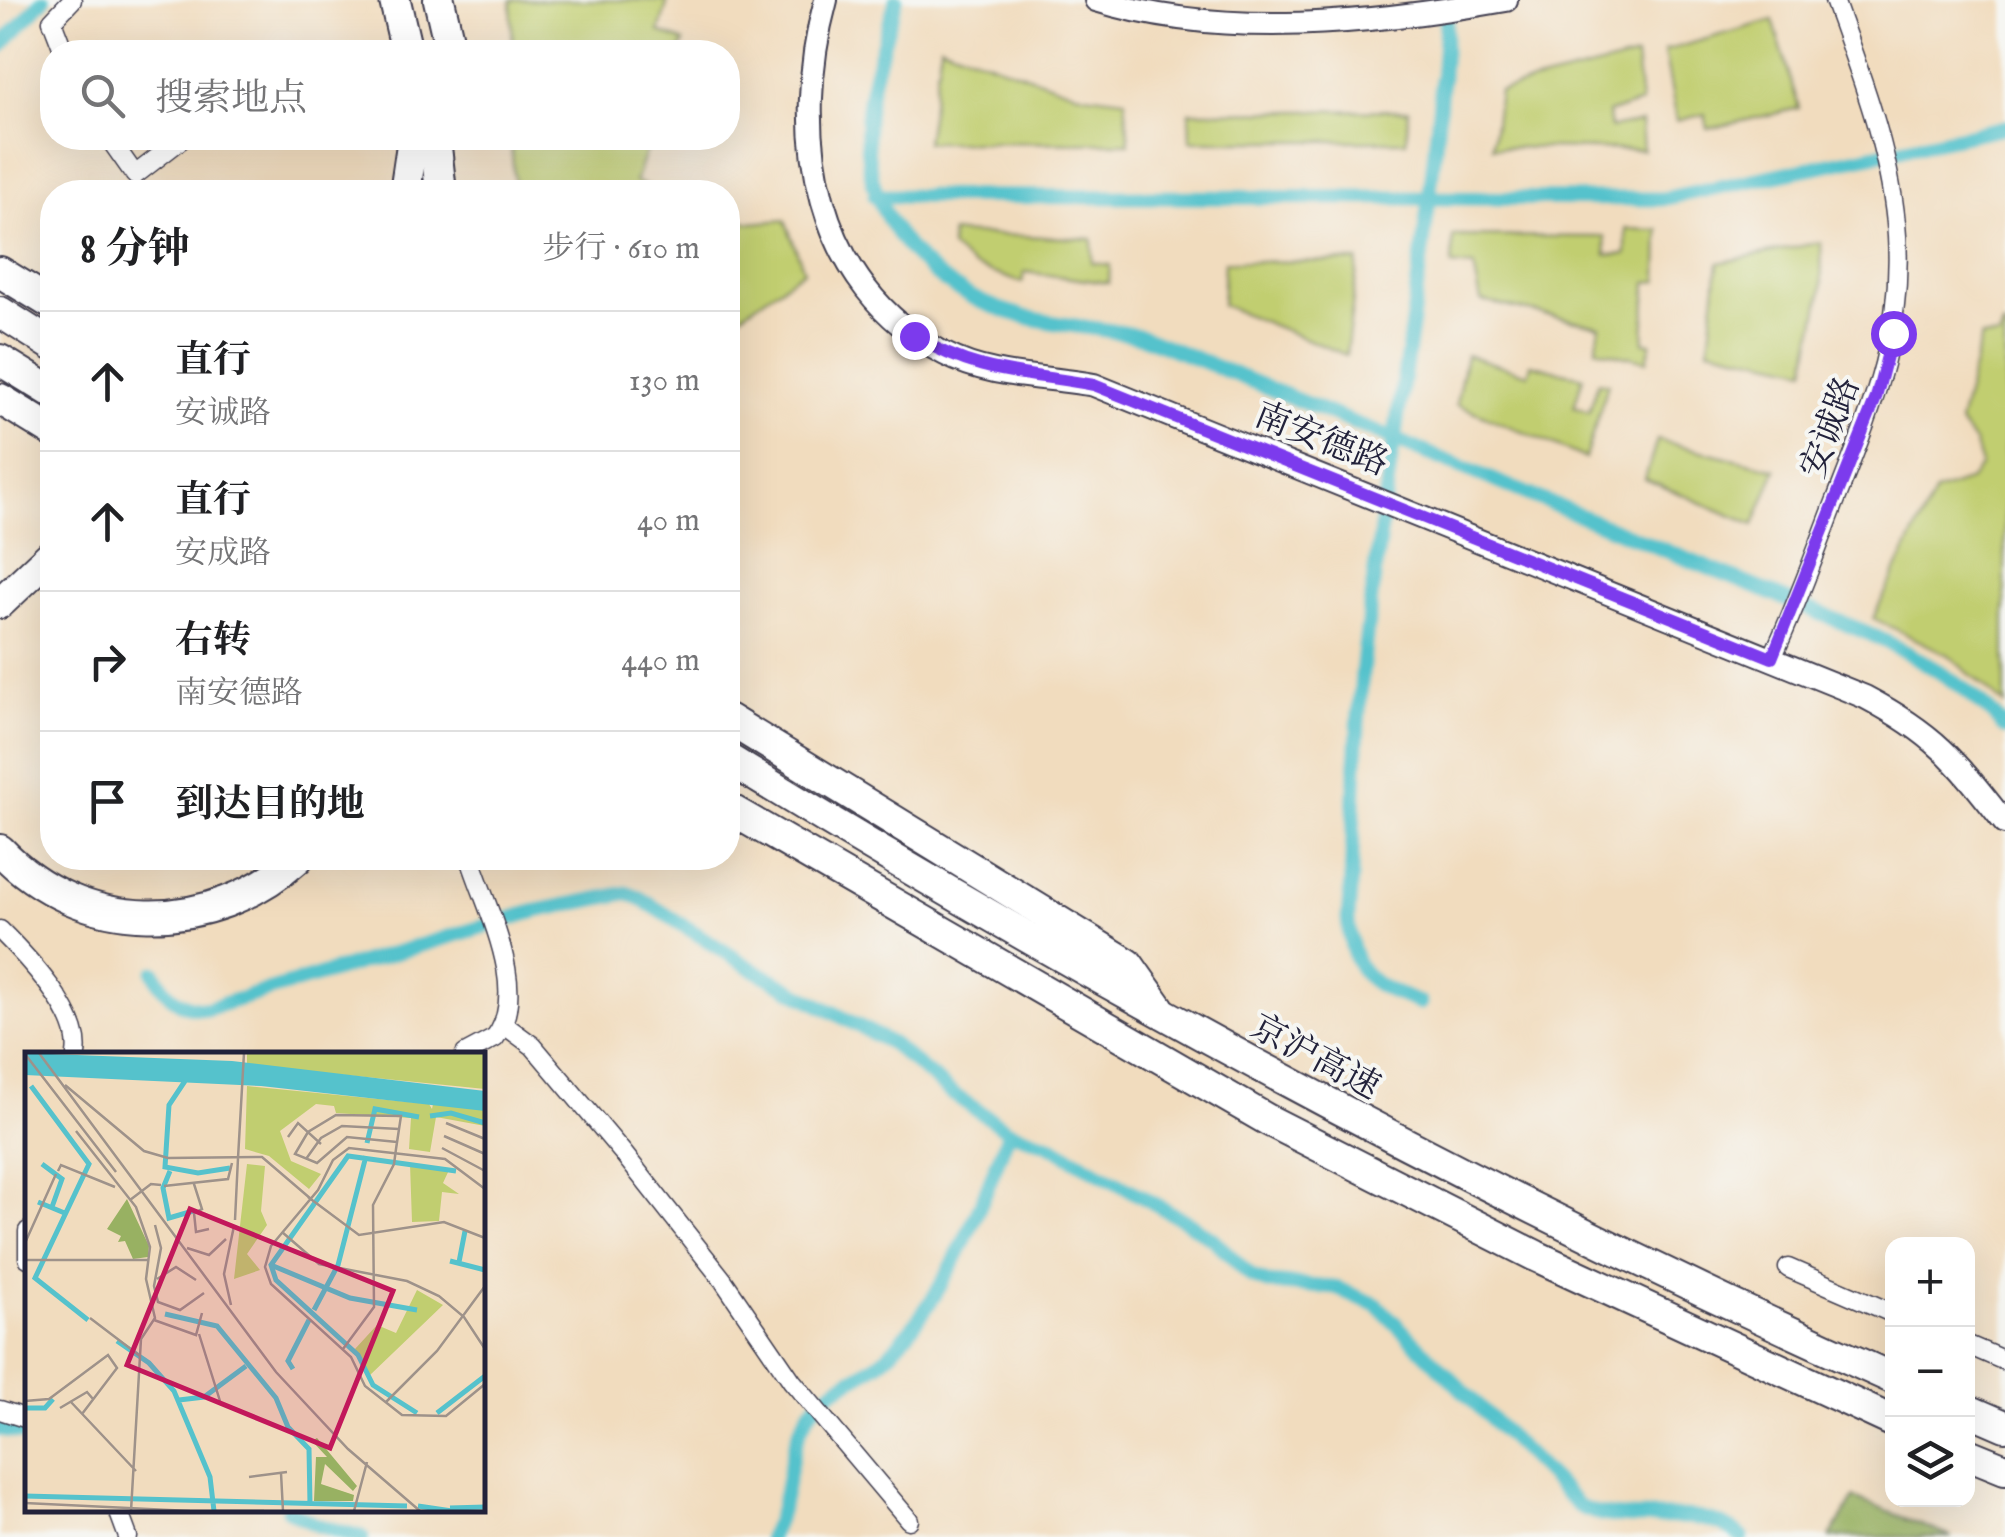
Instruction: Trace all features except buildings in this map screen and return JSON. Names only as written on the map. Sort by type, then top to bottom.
[{"type":"highway","points":[[439,0],[449,40]]},
{"type":"highway","points":[[394,1],[404,40]]},
{"type":"highway","points":[[407,180],[411,150]]},
{"type":"highway","points":[[437,150],[440,180]]},
{"type":"highway","points":[[455,150],[458,180]]},
{"type":"highway","points":[[0,272],[40,297]]},
{"type":"highway","points":[[0,312],[40,337]]},
{"type":"highway","points":[[0,360],[40,385]]},
{"type":"highway","points":[[0,399],[40,424]]},
{"type":"highway","points":[[4,597],[40,565]]},
{"type":"highway","points":[[740,727],[1128,964],[1167,1018]]},
{"type":"highway","name":"京沪高速","points":[[740,766],[1288,1085],[1570,1228],[1885,1375]]},
{"type":"highway","points":[[740,815],[1268,1120],[1569,1272],[1885,1418]]},
{"type":"highway","points":[[0,831],[40,870]]},
{"type":"highway","points":[[0,850],[53,892],[109,907],[175,910],[236,900],[280,870]]},
{"type":"highway","points":[[41,870],[109,907]]},
{"type":"highway","points":[[175,910],[232,890],[264,870]]},
{"type":"highway","points":[[1975,1413],[2005,1426]]},
{"type":"highway","points":[[1975,1457],[2005,1470]]},
{"type":"street","points":[[59,40],[52,21],[72,0]]},
{"type":"street","name":"南安德路","points":[[826,0],[809,89],[811,150],[818,196],[830,234],[885,310],[914,336],[947,356],[1002,374],[1094,385],[1865,697],[1926,731],[1950,752],[2005,823]]},
{"type":"street","points":[[1096,0],[1313,22],[1506,0]]},
{"type":"street","name":"安诚路","points":[[1772,658],[1888,362],[1897,268],[1886,166],[1834,0]]},
{"type":"street","points":[[117,150],[135,175],[167,150]]},
{"type":"street","points":[[470,1052],[495,1038],[504,1024],[508,989],[474,870]]},
{"type":"street","points":[[0,930],[44,976],[78,1041],[76,1052]]},
{"type":"street","points":[[504,1024],[533,1046],[623,1153],[723,1280],[800,1392],[909,1520]]},
{"type":"street","points":[[1788,1268],[1885,1309]]},
{"type":"street","points":[[1975,1348],[2005,1361]]},
{"type":"street","points":[[0,1410],[25,1418]]},
{"type":"street","points":[[119,1512],[128,1537]]},
{"type":"green space","points":[[511,0],[668,0],[659,32],[679,40],[513,40]]},
{"type":"green space","points":[[1773,20],[1799,108],[1708,129],[1705,114],[1677,121],[1664,51]]},
{"type":"green space","points":[[941,45],[1077,93],[1125,99],[1129,143],[926,142]]},
{"type":"green space","points":[[1636,57],[1641,103],[1608,113],[1611,128],[1641,122],[1643,150],[1492,147],[1499,91]]},
{"type":"green space","points":[[1409,110],[1406,141],[1190,141],[1189,112]]},
{"type":"green space","points":[[511,150],[646,150],[636,180],[515,180]]},
{"type":"green space","points":[[740,219],[750,223],[785,220],[804,270],[740,315]]},
{"type":"green space","points":[[1626,229],[1659,230],[1658,281],[1647,282],[1644,342],[1651,343],[1647,361],[1596,349],[1600,326],[1481,301],[1474,267],[1452,265],[1453,236],[1605,237],[1606,255],[1626,254]]},
{"type":"green space","points":[[951,233],[1092,239],[1092,263],[1110,265],[1109,283],[1025,272],[1022,283],[973,266],[951,248]]},
{"type":"green space","points":[[1821,242],[1822,289],[1806,369],[1709,348],[1718,263]]},
{"type":"green space","points":[[1358,261],[1346,355],[1222,305],[1224,262]]},
{"type":"green space","points":[[2003,326],[2005,705],[1948,655],[1873,618],[1935,492],[1971,480],[1981,465],[1974,442],[1959,423],[1981,337],[1999,338]]},
{"type":"green space","points":[[1466,355],[1528,374],[1531,364],[1583,377],[1574,407],[1589,412],[1598,382],[1608,384],[1585,458],[1456,404]]},
{"type":"green space","points":[[1657,440],[1776,469],[1754,525],[1645,479]]},
{"type":"green space","points":[[1854,1498],[1952,1537],[1830,1537]]},
{"type":"waterway","points":[[0,47],[43,0]]},
{"type":"waterway","points":[[896,0],[871,89],[868,156],[875,189],[889,220],[930,270],[957,289],[1022,316],[1143,337],[1868,633],[1942,673],[2005,728]]},
{"type":"waterway","points":[[1420,1003],[1388,990],[1366,975],[1354,954],[1348,919],[1362,673],[1423,243],[1447,4]]},
{"type":"waterway","points":[[875,196],[1662,199],[2005,127]]},
{"type":"waterway","points":[[154,972],[174,999],[206,1009],[536,911],[626,893],[751,968],[892,1044],[951,1093],[1009,1131],[1048,1144],[1189,1223],[1213,1239],[1252,1277],[1267,1283],[1336,1288],[1377,1305],[1580,1507],[1620,1517],[1704,1519],[1742,1537]]},
{"type":"waterway","points":[[769,1537],[782,1507],[796,1442],[809,1413],[826,1395],[889,1354],[929,1305],[961,1248],[1009,1131]]},
{"type":"waterway","points":[[0,1429],[25,1434]]},
{"type":"waterway","points":[[292,1512],[316,1525],[362,1537]]},
{"type":"route","points":[[914,336],[947,356],[1002,374],[1094,385],[1772,658],[1876,398],[1893,333]]}]
